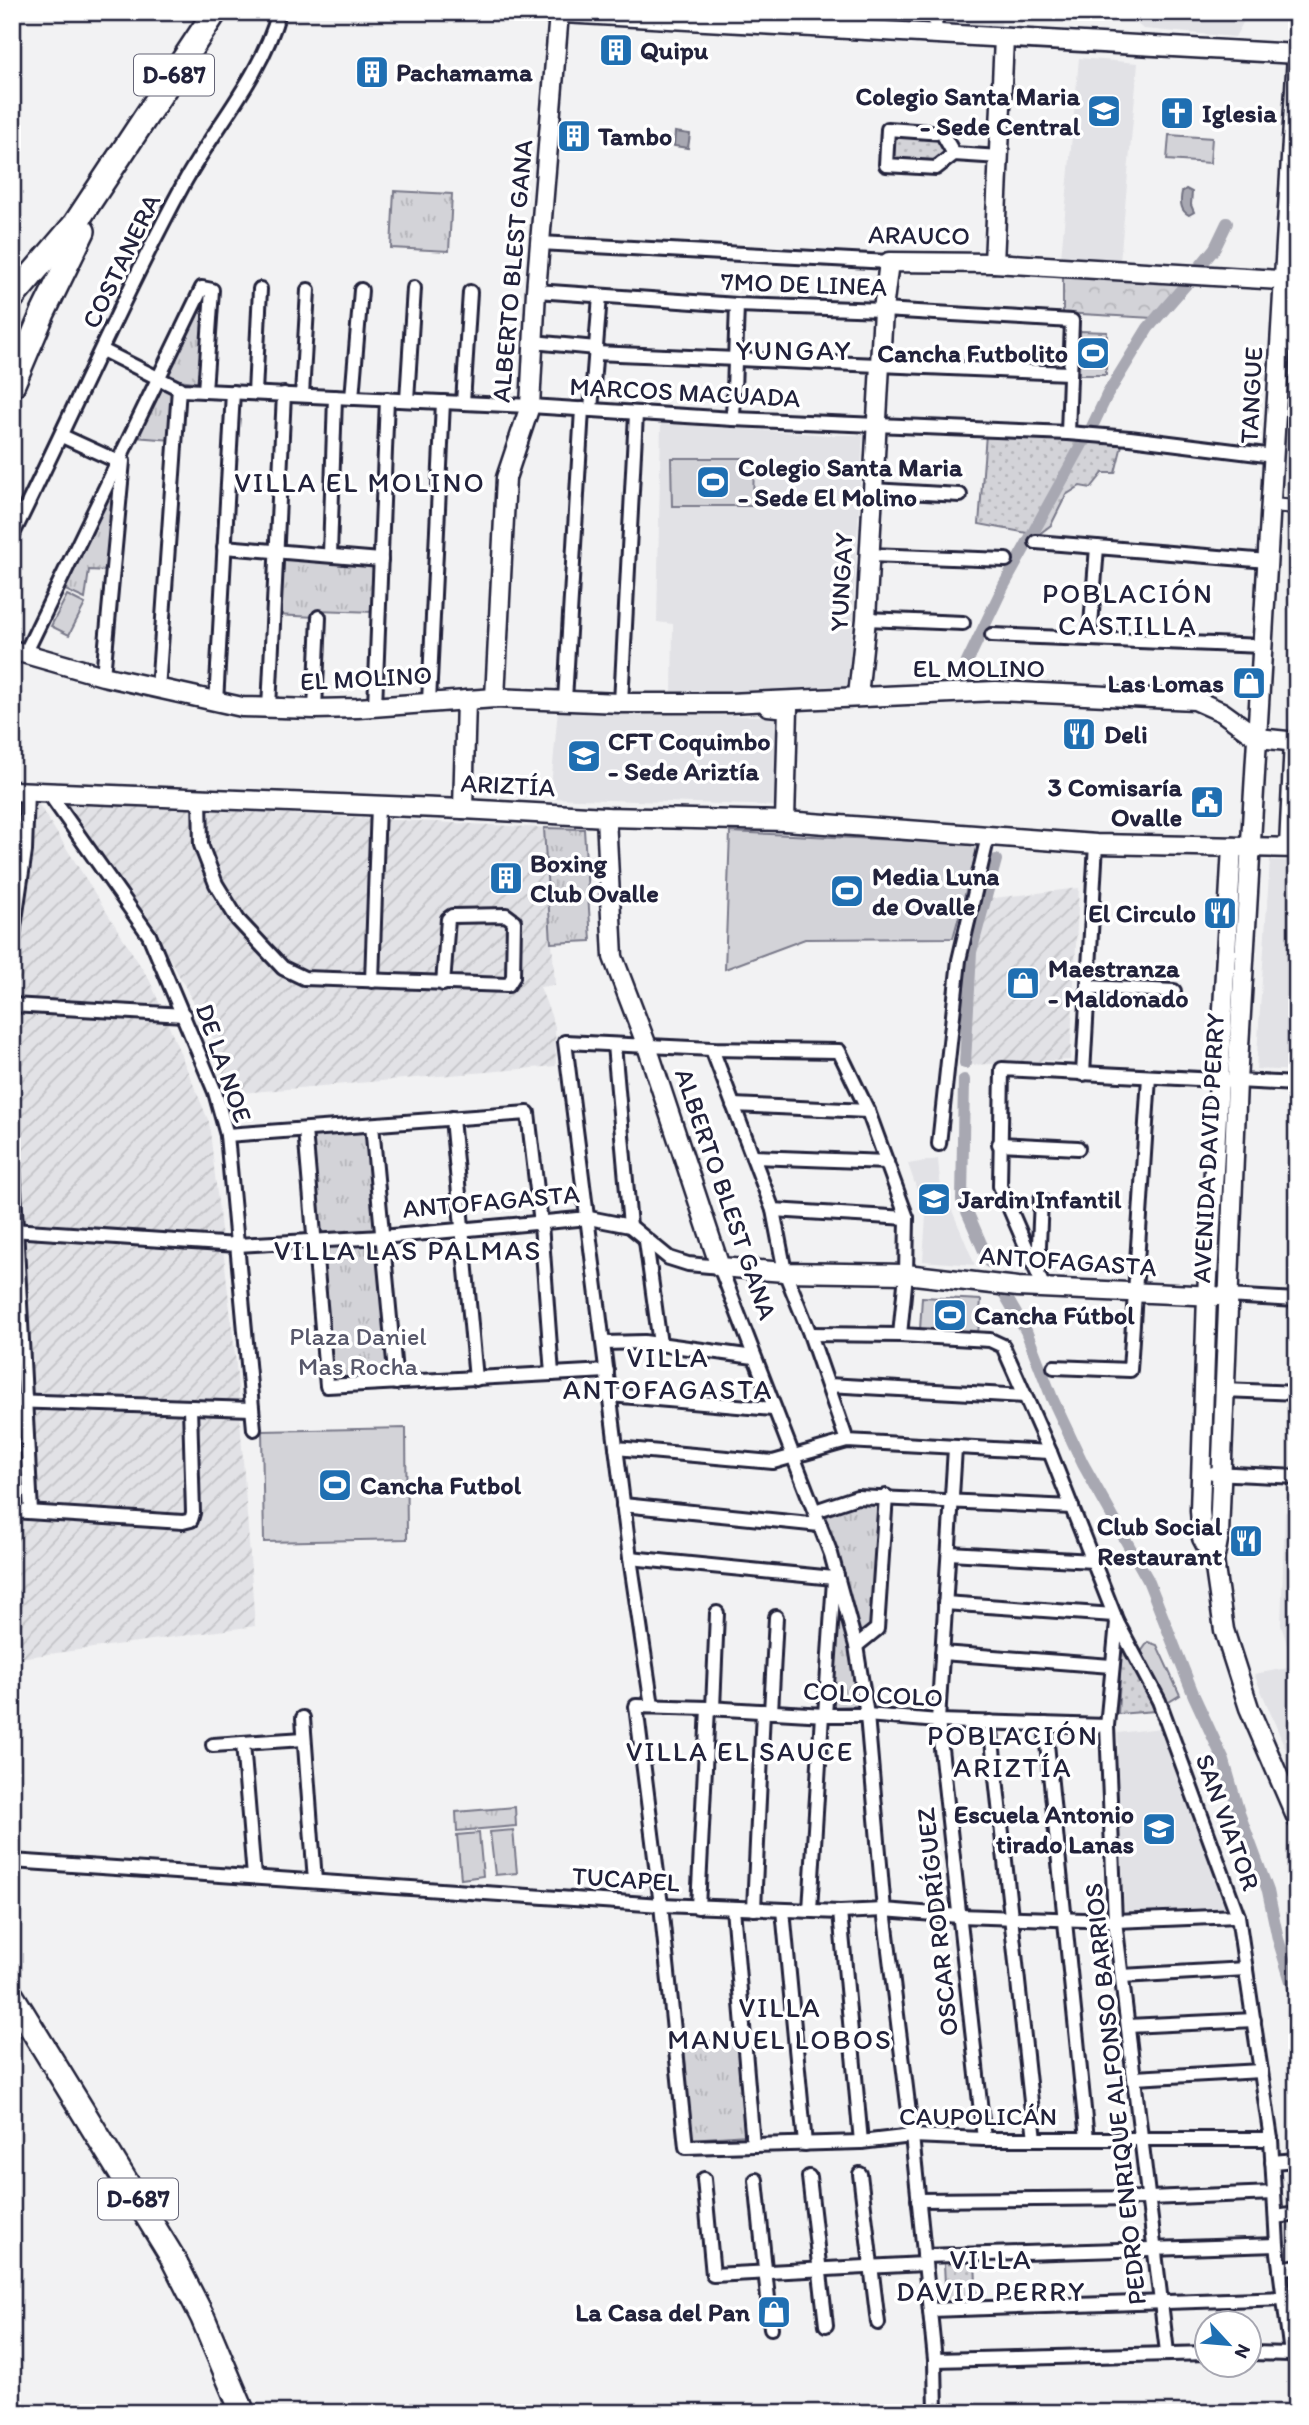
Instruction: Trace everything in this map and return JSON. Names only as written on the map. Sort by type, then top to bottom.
[{"type":"highway","name":"D-687","points":[[12,298],[65,238],[215,12]]},
{"type":"highway","name":"D-687","points":[[12,386],[61,275],[133,139]]},
{"type":"highway","name":"D-687","points":[[12,1996],[171,2255],[216,2346],[243,2413]]},
{"type":"main road","points":[[552,13],[657,15],[1297,55]]},
{"type":"main road","name":"ALBERTO BLEST GANA","points":[[495,698],[506,478],[530,406],[552,13]]},
{"type":"main road","points":[[994,263],[1004,38]]},
{"type":"main road","name":"TANGUE","points":[[1258,738],[1274,456],[1290,281],[1297,55]]},
{"type":"main road","name":"ARAUCO","points":[[888,262],[994,263],[1290,281]]},
{"type":"main road","name":"YUNGAY","points":[[858,696],[866,620],[875,425],[888,262]]},
{"type":"main road","name":"EL MOLINO","points":[[19,651],[158,690],[216,703],[269,708],[376,707],[495,698],[621,704],[729,703],[996,691],[1195,700],[1226,715],[1258,738]]},
{"type":"main road","points":[[463,808],[466,700]]},
{"type":"main road","name":"EL MOLINO","points":[[729,703],[788,708],[785,821]]},
{"type":"main road","name":"EL MOLINO","points":[[1226,715],[1259,713]]},
{"type":"main road","points":[[1258,738],[1295,741],[1293,848]]},
{"type":"main road","name":"AVENIDA DAVID PERRY","points":[[1214,1561],[1202,1538],[1201,1472],[1207,1295],[1252,846],[1258,738]]},
{"type":"main road","name":"ARIZTÍA","points":[[20,791],[463,808],[606,817],[785,821],[1096,844],[1293,848]]},
{"type":"main road","name":"ALBERTO BLEST GANA","points":[[606,817],[613,957],[647,1046],[720,1267]]},
{"type":"main road","name":"AVENIDA DAVID PERRY","points":[[1232,847],[1227,1296],[1219,1535],[1214,1561],[1224,1630],[1249,1708],[1297,1819]]},
{"type":"main road","name":"ANTOFAGASTA","points":[[720,1267],[785,1272],[906,1275],[1018,1287],[1041,1281],[1135,1293],[1227,1296]]},
{"type":"street","name":"COSTANERA","points":[[12,536],[184,183],[260,62],[279,12]]},
{"type":"street","points":[[935,33],[936,12]]},
{"type":"street","points":[[954,154],[942,133],[888,130],[886,165],[936,169],[954,154],[1000,156]]},
{"type":"street","name":"ARAUCO","points":[[540,243],[888,262]]},
{"type":"street","points":[[19,651],[122,457],[202,288],[212,290],[205,391]]},
{"type":"street","points":[[407,400],[414,288]]},
{"type":"street","points":[[255,393],[260,289]]},
{"type":"street","points":[[302,395],[308,290]]},
{"type":"street","points":[[352,398],[361,290]]},
{"type":"street","name":"7MO DE LINEA","points":[[536,291],[737,305],[1072,321],[1069,373]]},
{"type":"street","points":[[463,403],[470,292]]},
{"type":"street","points":[[565,700],[586,410],[600,296]]},
{"type":"street","points":[[733,419],[737,305]]},
{"type":"street","points":[[533,342],[595,351],[1069,373],[1068,433]]},
{"type":"street","name":"MARCOS MACUADA","points":[[103,350],[179,388],[205,391],[530,406],[733,419],[1068,433],[1274,456]]},
{"type":"street","points":[[158,690],[179,388]]},
{"type":"street","points":[[216,703],[233,392]]},
{"type":"street","points":[[269,708],[284,394]]},
{"type":"street","points":[[330,555],[335,397]]},
{"type":"street","points":[[376,707],[387,399]]},
{"type":"street","points":[[429,702],[443,402]]},
{"type":"street","points":[[621,704],[636,414]]},
{"type":"street","points":[[62,436],[122,457]]},
{"type":"street","points":[[103,676],[122,457]]},
{"type":"street","points":[[872,490],[960,495]]},
{"type":"street","points":[[1271,505],[1297,507]]},
{"type":"street","points":[[1036,542],[1268,561]]},
{"type":"street","points":[[224,547],[381,559]]},
{"type":"street","points":[[1090,638],[1097,547]]},
{"type":"street","points":[[869,555],[1006,560]]},
{"type":"street","points":[[315,709],[319,617]]},
{"type":"street","points":[[866,620],[963,623]]},
{"type":"street","points":[[992,635],[1263,646]]},
{"type":"street","points":[[12,941],[19,851],[20,791]]},
{"type":"street","name":"DE LA NOE","points":[[48,792],[149,935],[215,1092],[227,1135],[254,1429]]},
{"type":"street","points":[[200,797],[201,845],[216,884],[238,920],[283,968],[304,978],[443,984],[508,985],[513,977],[514,921],[506,915],[452,916],[448,919],[443,984]]},
{"type":"street","points":[[372,981],[378,806]]},
{"type":"street","points":[[939,1143],[958,960],[988,836]]},
{"type":"street","points":[[1083,1074],[1096,844]]},
{"type":"street","points":[[1088,987],[1174,991]]},
{"type":"street","points":[[12,1005],[184,1015]]},
{"type":"street","points":[[652,1706],[623,1505],[565,1042],[712,1049],[839,1051],[869,1111],[907,1218],[906,1275],[900,1335],[810,1334]]},
{"type":"street","points":[[614,1045],[630,1226]]},
{"type":"street","points":[[712,1049],[773,1210],[785,1272],[810,1334],[847,1441]]},
{"type":"street","points":[[1041,1281],[1000,1186],[1002,1069],[1297,1084]]},
{"type":"street","points":[[1054,1367],[1130,1370],[1149,1077]]},
{"type":"street","points":[[733,1105],[869,1111]]},
{"type":"street","points":[[227,1135],[528,1113],[541,1224],[552,1374]]},
{"type":"street","points":[[452,1118],[476,1379]]},
{"type":"street","points":[[372,1125],[396,1383]]},
{"type":"street","points":[[305,1130],[327,1386],[607,1371]]},
{"type":"street","points":[[999,1144],[1079,1148]]},
{"type":"street","points":[[12,1152],[31,1512]]},
{"type":"street","points":[[753,1157],[887,1162]]},
{"type":"street","points":[[1041,1199],[1041,1281]]},
{"type":"street","points":[[773,1210],[907,1218]]},
{"type":"street","name":"ANTOFAGASTA","points":[[15,1230],[237,1245],[382,1237],[589,1218],[630,1226],[668,1258],[688,1264],[720,1267]]},
{"type":"street","points":[[646,1241],[660,1344]]},
{"type":"street","name":"ALBERTO BLEST GANA","points":[[720,1267],[773,1409],[815,1511],[856,1646],[867,1715],[884,1910],[912,2136],[935,2360],[936,2413]]},
{"type":"street","name":"ANTOFAGASTA","points":[[1227,1296],[1297,1300]]},
{"type":"street","name":"SAN VIATOR","points":[[900,1335],[990,1340],[1003,1346],[1050,1452],[1116,1618],[1159,1701],[1238,1916],[1271,2139],[1277,2245],[1284,2298],[1291,2316],[1294,2358]]},
{"type":"street","points":[[604,1343],[644,1342],[754,1357]]},
{"type":"street","points":[[828,1385],[1025,1396]]},
{"type":"street","points":[[1223,1390],[1297,1393]]},
{"type":"street","points":[[610,1395],[773,1409]]},
{"type":"street","points":[[12,1401],[252,1409]]},
{"type":"street","points":[[12,1511],[183,1522],[191,1520],[190,1407]]},
{"type":"street","points":[[617,1448],[773,1462],[847,1441],[1050,1452]]},
{"type":"street","name":"OSCAR RODRÍGUEZ","points":[[955,1448],[938,1721],[984,2139]]},
{"type":"street","points":[[1201,1472],[1297,1477]]},
{"type":"street","points":[[856,1646],[877,1629],[886,1496]]},
{"type":"street","points":[[815,1511],[857,1497],[886,1496],[1072,1507]]},
{"type":"street","points":[[623,1505],[820,1525]]},
{"type":"street","points":[[949,1553],[1093,1561]]},
{"type":"street","points":[[630,1558],[836,1576],[823,1715],[810,1910]]},
{"type":"street","points":[[946,1604],[1116,1618]]},
{"type":"street","points":[[698,1907],[717,1613]]},
{"type":"street","points":[[754,1909],[776,1617]]},
{"type":"street","name":"PEDRO ENRIQUE ALFONSO BARRIOS","points":[[1116,1618],[1107,1726],[1115,1921],[1167,2352]]},
{"type":"street","points":[[942,1653],[1111,1666]]},
{"type":"street","name":"COLO COLO","points":[[661,1905],[636,1706],[867,1715],[938,1721],[1107,1726]]},
{"type":"street","points":[[303,1718],[315,1881]]},
{"type":"street","points":[[990,1722],[1035,2139]]},
{"type":"street","points":[[1045,1724],[1087,2139]]},
{"type":"street","points":[[213,1745],[304,1740]]},
{"type":"street","points":[[243,1744],[254,1877]]},
{"type":"street","name":"TUCAPEL","points":[[12,1861],[698,1907],[840,1912],[884,1910],[959,1916],[1115,1921],[1238,1916]]},
{"type":"street","name":"CAUPOLICÁN","points":[[661,1905],[686,2147],[861,2142],[912,2136],[984,2139],[1271,2139]]},
{"type":"street","points":[[733,1908],[753,2145]]},
{"type":"street","points":[[783,1910],[805,2144]]},
{"type":"street","points":[[840,1912],[861,2142]]},
{"type":"street","points":[[1122,1976],[1246,1969]]},
{"type":"street","points":[[1128,2026],[1254,2020]]},
{"type":"street","points":[[1134,2078],[1261,2071]]},
{"type":"street","points":[[1272,2162],[1297,2160]]},
{"type":"street","points":[[860,2174],[878,2323]]},
{"type":"street","points":[[809,2177],[827,2325]]},
{"type":"street","points":[[704,2179],[713,2275],[871,2266],[924,2260],[1277,2245]]},
{"type":"street","points":[[756,2180],[771,2328]]},
{"type":"street","points":[[918,2200],[1149,2198],[1274,2193]]},
{"type":"street","points":[[1276,2217],[1297,2214]]},
{"type":"street","points":[[1280,2269],[1297,2266]]},
{"type":"street","points":[[930,2310],[1284,2298]]},
{"type":"street","points":[[935,2360],[1194,2353]]},
{"type":"street","points":[[1264,2355],[1294,2358]]},
{"type":"shaded area","points":[[946,12],[1002,12],[1001,26],[946,22]]},
{"type":"shaded area","points":[[1136,12],[1249,12],[1235,37],[1143,29],[1135,22]]},
{"type":"shaded area","name":"Colegio Santa Maria - Sede Central","points":[[1079,58],[1138,63],[1120,262],[1061,258]]},
{"type":"shaded area","points":[[675,132],[690,134],[688,148],[674,146]]},
{"type":"shaded area","points":[[1186,189],[1192,192],[1191,205],[1194,212],[1189,215],[1182,208],[1181,202],[1182,192]]},
{"type":"shaded area","name":"Colegio Santa Maria - Sede El Molino","points":[[661,423],[863,435],[849,688],[672,698],[673,624],[657,622]]},
{"type":"shaded area","points":[[558,709],[618,714],[781,716],[776,806],[550,798]]},
{"type":"shaded area","points":[[20,801],[38,803],[150,981],[209,1122],[236,1364],[255,1626],[12,1659],[12,844],[18,844]]},
{"type":"shaded area","points":[[65,802],[544,828],[555,985],[540,987],[555,1026],[556,1066],[228,1094],[214,1040],[169,957]]},
{"type":"shaded area","points":[[1270,860],[1297,862],[1297,1071],[1256,1069]]},
{"type":"shaded area","points":[[1079,888],[1070,1060],[970,1065],[976,947],[986,899]]},
{"type":"shaded area","name":"Jardin Infantil","points":[[938,1159],[940,1182],[975,1265],[923,1261],[926,1216],[908,1164]]},
{"type":"shaded area","points":[[1285,1512],[1297,1513],[1297,1776],[1254,1674],[1294,1667],[1281,1625]]},
{"type":"shaded area","name":"Escuela Antonio tirado Lanas","points":[[1161,1728],[1228,1908],[1125,1913],[1117,1795],[1118,1733]]},
{"type":"green space","points":[[864,12],[929,12],[928,33],[862,28]]},
{"type":"green space","points":[[902,134],[936,137],[946,149],[943,157],[935,164],[896,160],[890,154],[890,143]]},
{"type":"green space","points":[[1169,135],[1212,138],[1210,163],[1167,160]]},
{"type":"green space","points":[[394,191],[452,194],[449,251],[391,248]]},
{"type":"green space","points":[[1063,277],[1186,281],[1153,318],[1063,313]]},
{"type":"green space","points":[[202,294],[209,295],[201,383],[179,380],[165,374]]},
{"type":"green space","name":"Cancha Futbolito","points":[[1080,331],[1107,332],[1106,375],[1079,375]]},
{"type":"green space","points":[[159,387],[176,395],[172,440],[135,437]]},
{"type":"green space","points":[[986,434],[1122,445],[1115,473],[1103,473],[1091,488],[1080,486],[1066,495],[1051,525],[1038,535],[979,524]]},
{"type":"green space","name":"Colegio Santa Maria - Sede El Molino","points":[[671,458],[754,458],[753,506],[672,506]]},
{"type":"green space","points":[[114,479],[108,571],[89,570],[85,599],[61,588]]},
{"type":"green space","points":[[279,556],[376,562],[375,612],[317,610],[316,617],[275,615]]},
{"type":"green space","points":[[67,595],[85,604],[69,635],[51,626]]},
{"type":"green space","points":[[12,800],[20,801],[18,844],[12,844]]},
{"type":"green space","points":[[544,828],[584,829],[591,941],[551,943]]},
{"type":"green space","name":"Media Luna de Ovalle","points":[[730,832],[979,844],[953,938],[805,939],[725,969]]},
{"type":"green space","points":[[1231,1093],[1220,1283],[1214,1283],[1223,1095]]},
{"type":"green space","points":[[368,1129],[379,1234],[318,1238],[309,1133]]},
{"type":"green space","name":"Plaza Daniel Mas Rocha","points":[[380,1239],[393,1381],[328,1385],[318,1243]]},
{"type":"green space","name":"Cancha Fútbol","points":[[922,1297],[981,1300],[978,1334],[920,1330]]},
{"type":"green space","points":[[1213,1312],[1220,1313],[1213,1466],[1210,1468],[1207,1467]]},
{"type":"green space","name":"Cancha Futbol","points":[[406,1428],[407,1539],[264,1542],[262,1431]]},
{"type":"green space","points":[[856,1502],[879,1502],[872,1626],[859,1633],[824,1515]]},
{"type":"green space","points":[[837,1597],[851,1652],[858,1706],[829,1707]]},
{"type":"green space","points":[[1122,1640],[1155,1711],[1118,1714]]},
{"type":"green space","points":[[1148,1642],[1157,1645],[1180,1695],[1164,1705],[1141,1652]]},
{"type":"green space","points":[[515,1807],[516,1826],[457,1831],[456,1812]]},
{"type":"green space","points":[[513,1830],[517,1873],[495,1875],[490,1832]]},
{"type":"green space","points":[[479,1833],[483,1876],[461,1879],[457,1835]]},
{"type":"green space","points":[[738,2038],[746,2135],[691,2139],[684,2043]]},
{"type":"green space","points":[[975,2261],[977,2305],[946,2306],[944,2263]]},
{"type":"waterway","points":[[1197,270],[1215,248],[1227,223]]},
{"type":"waterway","points":[[1090,431],[1107,395],[1148,328],[1188,282]]},
{"type":"waterway","points":[[958,681],[1004,585],[1086,437]]},
{"type":"waterway","points":[[965,1063],[971,952],[996,860]]},
{"type":"waterway","points":[[964,1080],[962,1200],[989,1262]]},
{"type":"waterway","points":[[997,1281],[1026,1331],[1052,1398],[1083,1464],[1148,1580],[1194,1696],[1224,1761],[1239,1813],[1268,1891],[1278,1939],[1297,2001]]},
{"type":"place","name":"Quipu","points":[[616,50]]},
{"type":"place","name":"Pachamama","points":[[372,72]]},
{"type":"place","name":"Colegio Santa Maria - Sede Central","points":[[1104,111]]},
{"type":"place","name":"Iglesia","points":[[1177,113]]},
{"type":"place","name":"Tambo","points":[[574,136]]},
{"type":"place","name":"Cancha Futbolito","points":[[1093,353]]},
{"type":"place","name":"Colegio Santa Maria - Sede El Molino","points":[[713,482]]},
{"type":"place","name":"Las Lomas","points":[[1249,683]]},
{"type":"place","name":"Deli","points":[[1079,734]]},
{"type":"place","name":"CFT Coquimbo - Sede Ariztía","points":[[584,756]]},
{"type":"place","name":"3 Comisaría Ovalle","points":[[1207,802]]},
{"type":"place","name":"Boxing Club Ovalle","points":[[506,878]]},
{"type":"place","name":"Media Luna de Ovalle","points":[[847,891]]},
{"type":"place","name":"El Circulo","points":[[1220,913]]},
{"type":"place","name":"Maestranza - Maldonado","points":[[1023,983]]},
{"type":"place","name":"Jardin Infantil","points":[[934,1199]]},
{"type":"place","name":"Cancha Fútbol","points":[[950,1315]]},
{"type":"place","name":"Cancha Futbol","points":[[335,1485]]},
{"type":"place","name":"Club Social Restaurant","points":[[1246,1541]]},
{"type":"place","name":"Escuela Antonio tirado Lanas","points":[[1159,1829]]},
{"type":"place","name":"La Casa del Pan","points":[[774,2312]]},
{"type":"district","name":"YUNGAY","points":[[794,350]]},
{"type":"district","name":"VILLA EL MOLINO","points":[[360,482]]},
{"type":"district","name":"POBLACIÓN CASTILLA","points":[[1128,609]]},
{"type":"district","name":"VILLA LAS PALMAS","points":[[408,1250]]},
{"type":"district","name":"VILLA ANTOFAGASTA","points":[[668,1373]]},
{"type":"district","name":"VILLA EL SAUCE","points":[[740,1751]]},
{"type":"district","name":"POBLACIÓN ARIZTÍA","points":[[1013,1751]]},
{"type":"district","name":"VILLA MANUEL LOBOS","points":[[780,2023]]},
{"type":"district","name":"VILLA DAVID PERRY","points":[[991,2275]]}]
